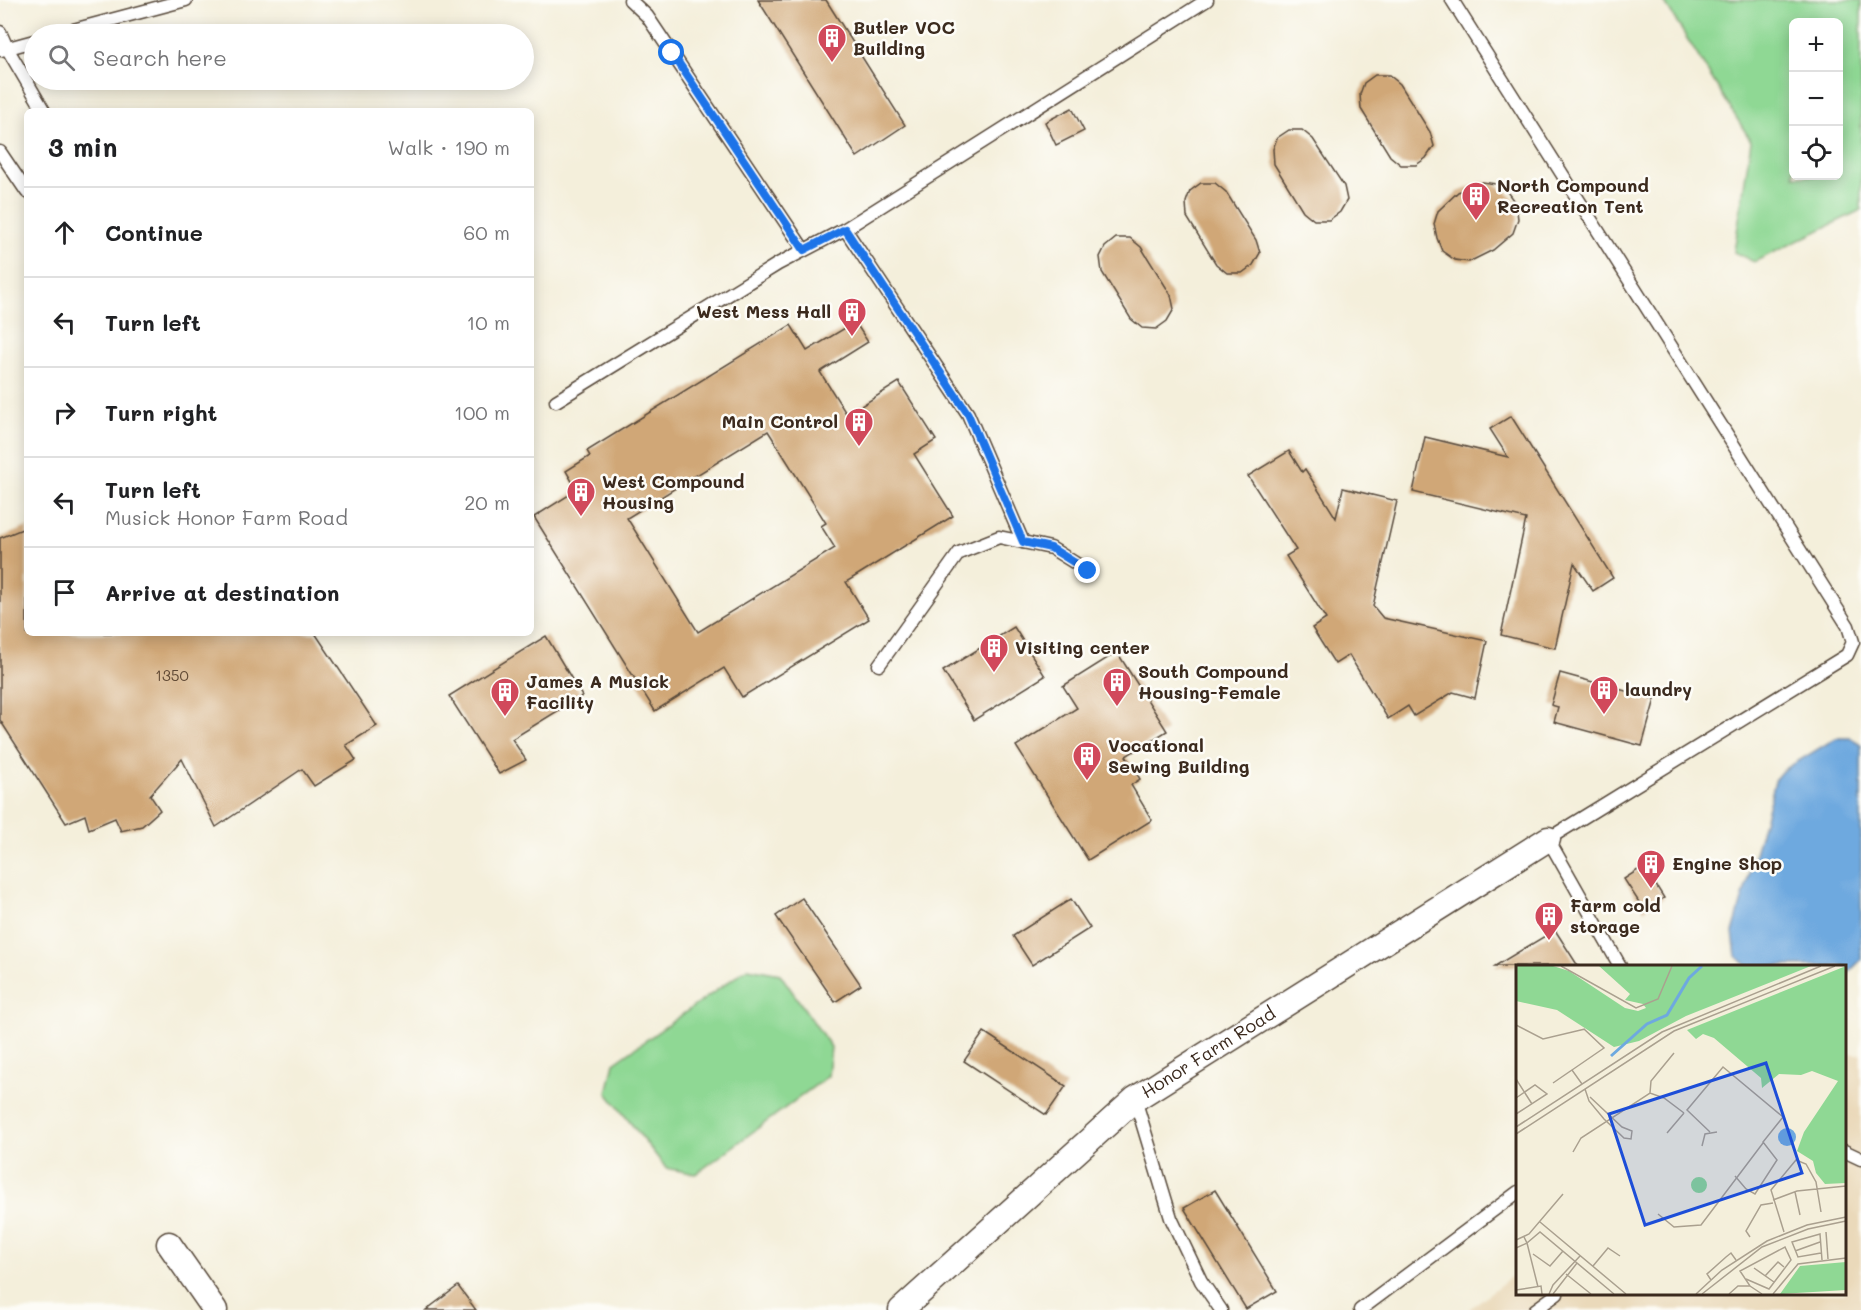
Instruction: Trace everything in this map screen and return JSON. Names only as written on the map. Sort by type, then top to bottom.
[{"type":"street","name":"Honor Farm Road","points":[[901,1310],[1135,1099],[1548,839]]},
{"type":"street","points":[[170,1244],[215,1310]]},
{"type":"lane","points":[[96,24],[186,0]]},
{"type":"lane","points":[[630,0],[647,16],[804,250]]},
{"type":"lane","points":[[556,401],[778,264],[845,229],[1207,0]]},
{"type":"lane","points":[[1452,0],[1848,626],[1853,642],[1847,655],[1548,839],[1619,965]]},
{"type":"lane","points":[[0,32],[3,49],[24,81]]},
{"type":"lane","points":[[3,49],[24,44]]},
{"type":"lane","points":[[30,90],[42,108]]},
{"type":"lane","points":[[0,152],[24,188]]},
{"type":"lane","points":[[845,229],[968,414],[1023,542]]},
{"type":"lane","points":[[879,665],[959,553],[999,537],[1051,548],[1088,571]]},
{"type":"lane","points":[[1135,1099],[1171,1218],[1201,1281],[1221,1310]]},
{"type":"lane","points":[[1846,1152],[1861,1160]]},
{"type":"lane","points":[[1360,1310],[1516,1193]]},
{"type":"lane","points":[[1535,1310],[1554,1295]]},
{"type":"shaded area","points":[[1846,1054],[1861,1054],[1861,1310],[1468,1310],[1516,1273],[1516,1295],[1846,1295]]},
{"type":"green space","points":[[1663,0],[1861,0],[1861,210],[1754,262],[1734,252],[1751,141]]},
{"type":"green space","points":[[748,968],[780,974],[831,1047],[828,1076],[696,1174],[666,1168],[607,1093],[614,1063]]},
{"type":"water","points":[[1836,738],[1851,738],[1861,744],[1861,960],[1846,975],[1846,965],[1747,965],[1736,956],[1733,932],[1776,778],[1782,771]]},
{"type":"building","name":"Butler VOC Building","points":[[758,0],[826,0],[905,125],[857,157]]},
{"type":"building","points":[[1375,75],[1389,75],[1400,84],[1430,132],[1434,146],[1426,158],[1416,165],[1401,165],[1390,156],[1361,109],[1360,94],[1364,83]]},
{"type":"building","points":[[1072,108],[1084,131],[1056,145],[1045,122]]},
{"type":"building","points":[[1289,130],[1302,130],[1313,139],[1344,186],[1347,200],[1340,212],[1329,220],[1314,220],[1303,211],[1274,164],[1273,149],[1277,138]]},
{"type":"building","name":"North Compound Recreation Tent","points":[[1482,182],[1496,184],[1508,193],[1516,204],[1518,219],[1513,233],[1493,250],[1469,262],[1455,260],[1442,251],[1437,238],[1434,224],[1438,211],[1458,192]]},
{"type":"building","points":[[1201,183],[1215,183],[1226,192],[1256,240],[1260,253],[1253,265],[1242,273],[1227,273],[1216,264],[1187,217],[1186,202],[1190,191]]},
{"type":"building","points":[[1116,238],[1130,238],[1141,247],[1171,295],[1174,309],[1167,321],[1156,329],[1142,328],[1131,319],[1102,272],[1100,257],[1105,247]]},
{"type":"building","name":"West Compound Housing","points":[[855,322],[868,342],[820,372],[847,415],[899,382],[936,440],[914,454],[953,516],[846,582],[869,619],[742,697],[724,668],[655,711],[534,517],[577,490],[566,471],[590,456],[587,451],[791,325],[807,351]],"holes":[[[768,431],[826,523],[821,526],[835,548],[698,632],[627,518]]]},
{"type":"building","points":[[1511,416],[1613,578],[1593,591],[1574,563],[1555,648],[1501,635],[1526,519],[1413,492],[1425,437],[1508,457],[1490,429]]},
{"type":"building","points":[[1289,451],[1302,472],[1305,469],[1336,518],[1343,488],[1397,501],[1373,606],[1383,618],[1487,641],[1475,698],[1453,692],[1414,716],[1408,706],[1388,719],[1349,655],[1335,664],[1312,628],[1326,619],[1286,556],[1296,550],[1248,476]]},
{"type":"building","points":[[24,528],[24,636],[317,636],[377,726],[346,745],[356,760],[314,786],[302,769],[216,827],[182,759],[150,795],[160,810],[142,826],[121,831],[115,818],[89,829],[85,815],[66,823],[0,720],[0,538]]},
{"type":"building","name":"Visiting center","points":[[1014,627],[1045,676],[974,720],[943,671]]},
{"type":"building","name":"James A Musick Facility","points":[[546,636],[582,696],[512,739],[526,760],[499,774],[449,696]]},
{"type":"building","name":"Vocational Sewing Building","points":[[1117,652],[1167,731],[1126,756],[1140,779],[1131,785],[1152,820],[1088,860],[1016,746],[1077,708],[1063,686]]},
{"type":"building","name":"laundry","points":[[1560,673],[1655,699],[1642,746],[1554,722],[1558,707],[1551,705]]},
{"type":"building","name":"Engine Shop","points":[[1644,866],[1664,898],[1644,910],[1624,879]]},
{"type":"building","points":[[802,898],[861,985],[835,1002],[776,916]]},
{"type":"building","points":[[1071,899],[1090,928],[1032,965],[1013,936]]},
{"type":"building","name":"Farm cold storage","points":[[1555,930],[1577,965],[1516,965],[1495,966]]},
{"type":"building","points":[[984,1032],[1066,1086],[1046,1115],[964,1061]]},
{"type":"building","points":[[1215,1190],[1277,1291],[1246,1309],[1184,1208]]},
{"type":"building","points":[[458,1286],[476,1310],[426,1310]]},
{"type":"place","name":"Butler VOC Building","points":[[832,64]]},
{"type":"place","name":"North Compound Recreation Tent","points":[[1476,222]]},
{"type":"place","name":"West Mess Hall","points":[[852,338]]},
{"type":"place","name":"Main Control","points":[[859,448]]},
{"type":"place","name":"West Compound Housing","points":[[581,518]]},
{"type":"place","name":"Visiting center","points":[[994,674]]},
{"type":"place","name":"South Compound Housing-Female","points":[[1117,708]]},
{"type":"place","name":"laundry","points":[[1604,716]]},
{"type":"place","name":"James A Musick Facility","points":[[505,718]]},
{"type":"place","name":"Vocational Sewing Building","points":[[1087,782]]},
{"type":"place","name":"Engine Shop","points":[[1651,890]]},
{"type":"place","name":"Farm cold storage","points":[[1549,942]]},
{"type":"route","points":[[672,53],[804,250],[845,229],[968,414],[1023,542],[1051,548],[1088,571]]}]
